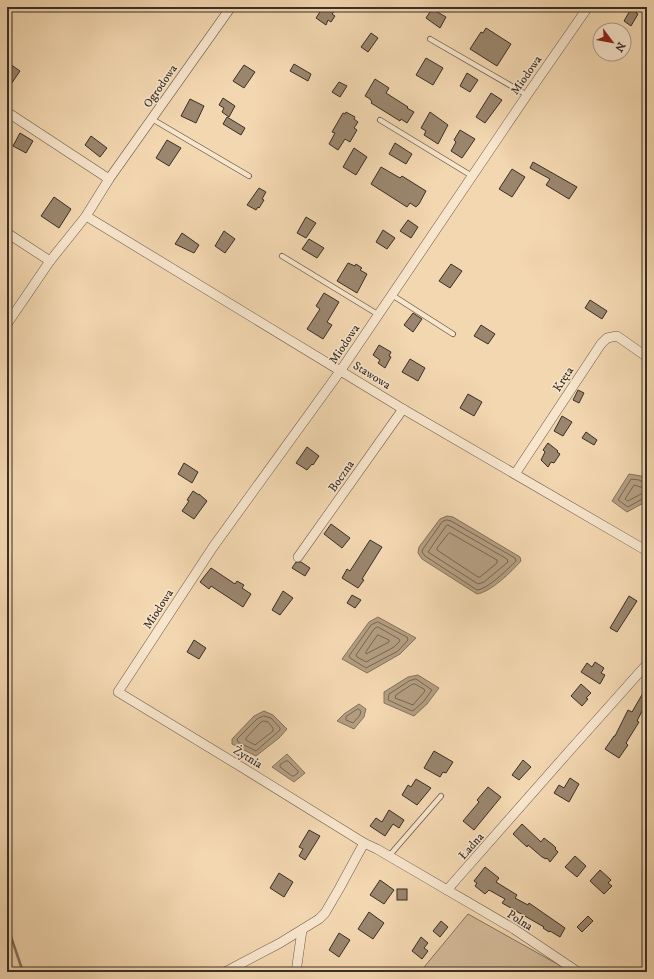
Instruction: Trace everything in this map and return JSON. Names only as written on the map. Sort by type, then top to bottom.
[{"type":"street","name":"Ogrodowa","points":[[7,324],[50,261],[86,216],[109,179],[231,7]]},
{"type":"street","name":"Miodowa","points":[[118,692],[213,548],[341,370],[588,7]]},
{"type":"street","points":[[7,112],[109,179]]},
{"type":"street","name":"Stawowa","points":[[86,216],[403,409],[647,551]]},
{"type":"street","points":[[7,233],[50,261]]},
{"type":"street","name":"Kręta","points":[[515,474],[600,344],[607,338],[618,336],[647,357]]},
{"type":"street","name":"Boczna","points":[[298,557],[403,409]]},
{"type":"street","name":"Ładna","points":[[447,890],[647,664]]},
{"type":"street","name":"Żytnia","points":[[118,692],[364,843]]},
{"type":"street","points":[[225,972],[320,919],[339,889],[364,843],[447,890]]},
{"type":"street","name":"Polna","points":[[447,890],[514,929],[578,972]]},
{"type":"street","points":[[296,972],[302,930]]},
{"type":"lane","points":[[430,39],[527,95]]},
{"type":"lane","points":[[152,119],[249,176]]},
{"type":"lane","points":[[380,120],[472,176]]},
{"type":"lane","points":[[282,256],[379,315]]},
{"type":"lane","points":[[392,295],[454,334]]},
{"type":"lane","points":[[389,856],[441,796]]},
{"type":"shaded area","points":[[468,914],[568,970],[566,972],[420,972]]},
{"type":"water","points":[[629,474],[641,476],[647,481],[647,501],[627,512],[612,501]]},
{"type":"water","points":[[447,516],[453,517],[520,557],[521,561],[494,586],[477,594],[422,559],[418,553],[419,547],[440,519]]},
{"type":"water","points":[[378,617],[416,638],[400,654],[367,673],[342,659],[369,622]]},
{"type":"water","points":[[418,675],[439,688],[427,704],[414,716],[384,703],[384,692],[408,677]]},
{"type":"water","points":[[359,704],[366,709],[364,717],[354,729],[337,721],[344,714]]},
{"type":"water","points":[[264,711],[273,715],[287,729],[279,738],[256,756],[232,744],[232,739],[254,716]]},
{"type":"water","points":[[287,754],[305,773],[294,782],[272,767]]},
{"type":"building","points":[[323,7],[330,7],[335,10],[332,14],[335,16],[331,22],[328,20],[326,25],[316,18]]},
{"type":"building","points":[[632,7],[640,7],[632,24],[632,22],[624,21]]},
{"type":"building","points":[[432,9],[446,17],[440,28],[426,18]]},
{"type":"building","points":[[486,28],[511,44],[497,66],[470,49],[481,32],[483,33]]},
{"type":"building","points":[[371,33],[378,38],[368,52],[361,47]]},
{"type":"building","points":[[426,58],[443,68],[433,85],[416,75]]},
{"type":"building","points":[[7,62],[20,71],[7,90]]},
{"type":"building","points":[[294,64],[311,74],[308,81],[290,71]]},
{"type":"building","points":[[244,65],[255,72],[244,88],[233,81]]},
{"type":"building","points":[[467,73],[478,80],[470,92],[460,86]]},
{"type":"building","points":[[375,79],[389,88],[386,93],[414,112],[407,123],[401,119],[400,121],[371,103],[372,102],[370,99],[365,96]]},
{"type":"building","points":[[339,82],[347,86],[340,97],[332,92]]},
{"type":"building","points":[[491,93],[502,100],[485,123],[476,117]]},
{"type":"building","points":[[223,98],[235,106],[229,117],[222,112],[224,108],[219,105]]},
{"type":"building","points":[[190,99],[204,106],[196,123],[181,116]]},
{"type":"building","points":[[346,112],[355,117],[354,119],[358,122],[354,128],[357,130],[350,142],[345,139],[338,150],[329,144],[335,133],[332,132],[343,113],[345,114]]},
{"type":"building","points":[[430,112],[448,125],[438,144],[424,135],[426,131],[421,128]]},
{"type":"building","points":[[227,117],[245,128],[241,135],[223,124]]},
{"type":"building","points":[[460,130],[475,139],[462,158],[451,151],[456,142],[454,140]]},
{"type":"building","points":[[20,133],[33,141],[26,153],[13,146]]},
{"type":"building","points":[[91,136],[107,148],[100,157],[85,145]]},
{"type":"building","points":[[167,140],[181,148],[169,166],[156,158]]},
{"type":"building","points":[[395,143],[412,154],[406,164],[389,154]]},
{"type":"building","points":[[354,148],[367,157],[356,175],[343,167]]},
{"type":"building","points":[[533,162],[577,187],[569,199],[546,185],[550,179],[530,168]]},
{"type":"building","points":[[381,167],[400,178],[402,176],[426,191],[416,207],[410,203],[407,207],[371,184]]},
{"type":"building","points":[[512,169],[525,177],[512,197],[499,189]]},
{"type":"building","points":[[259,188],[266,192],[262,199],[264,200],[256,210],[247,205]]},
{"type":"building","points":[[54,197],[71,209],[59,228],[41,216]]},
{"type":"building","points":[[306,217],[316,223],[306,238],[297,233]]},
{"type":"building","points":[[408,220],[418,227],[411,238],[400,231]]},
{"type":"building","points":[[383,230],[395,238],[387,249],[376,242]]},
{"type":"building","points":[[224,231],[235,239],[225,253],[215,246]]},
{"type":"building","points":[[182,233],[199,245],[194,253],[175,244]]},
{"type":"building","points":[[309,239],[324,248],[317,258],[302,249]]},
{"type":"building","points":[[348,263],[355,266],[356,264],[362,268],[360,270],[367,274],[357,293],[337,281]]},
{"type":"building","points":[[451,264],[462,271],[450,288],[439,281]]},
{"type":"building","points":[[324,293],[339,302],[327,322],[332,325],[323,339],[307,329],[320,309],[316,306]]},
{"type":"building","points":[[590,300],[607,311],[602,319],[585,308]]},
{"type":"building","points":[[413,313],[422,319],[413,332],[404,325]]},
{"type":"building","points":[[481,325],[495,334],[488,344],[474,336]]},
{"type":"building","points":[[379,345],[391,352],[389,356],[391,357],[385,368],[378,363],[380,360],[373,355]]},
{"type":"building","points":[[410,359],[425,368],[418,381],[402,372]]},
{"type":"building","points":[[578,390],[584,393],[579,403],[573,400]]},
{"type":"building","points":[[468,394],[482,402],[474,416],[460,408]]},
{"type":"building","points":[[562,416],[572,422],[563,436],[554,431]]},
{"type":"building","points":[[586,432],[597,440],[594,445],[582,438]]},
{"type":"building","points":[[548,443],[560,454],[554,463],[551,462],[548,467],[541,460],[545,452],[543,450]]},
{"type":"building","points":[[307,447],[319,456],[313,465],[312,464],[307,470],[296,463]]},
{"type":"building","points":[[184,463],[198,472],[192,483],[178,474]]},
{"type":"building","points":[[193,491],[207,501],[194,519],[182,511],[189,501],[187,500]]},
{"type":"building","points":[[331,524],[350,538],[342,548],[324,534]]},
{"type":"building","points":[[370,540],[382,547],[358,588],[342,578],[347,569],[350,571]]},
{"type":"building","points":[[296,562],[301,562],[310,568],[305,576],[292,568]]},
{"type":"building","points":[[211,568],[235,584],[237,581],[244,585],[242,588],[251,594],[243,607],[211,586],[209,589],[200,582]]},
{"type":"building","points":[[283,591],[293,598],[280,615],[272,610]]},
{"type":"building","points":[[352,595],[361,600],[355,608],[347,603]]},
{"type":"building","points":[[629,596],[637,601],[617,632],[610,628]]},
{"type":"building","points":[[194,640],[206,648],[199,659],[187,652]]},
{"type":"building","points":[[595,662],[604,668],[601,673],[605,675],[600,684],[581,672],[587,663],[592,667]]},
{"type":"building","points":[[581,684],[591,693],[586,698],[588,699],[582,706],[571,696]]},
{"type":"building","points":[[643,693],[647,696],[647,711],[643,709],[637,721],[639,722],[626,743],[628,745],[619,758],[605,749],[615,736],[628,710],[632,712]]},
{"type":"building","points":[[434,751],[453,762],[446,773],[443,772],[440,777],[424,768]]},
{"type":"building","points":[[523,760],[531,767],[519,780],[512,775]]},
{"type":"building","points":[[570,778],[579,784],[569,802],[554,793],[559,785],[564,788]]},
{"type":"building","points":[[416,779],[431,788],[417,805],[402,795],[408,785],[411,787]]},
{"type":"building","points":[[488,787],[501,797],[474,830],[463,821],[479,802],[477,800]]},
{"type":"building","points":[[389,810],[404,820],[399,828],[393,824],[385,836],[370,826],[376,818],[382,822]]},
{"type":"building","points":[[522,824],[541,842],[544,838],[556,848],[555,849],[558,852],[550,862],[547,858],[542,857],[528,845],[527,847],[513,834]]},
{"type":"building","points":[[309,830],[320,836],[305,860],[299,856],[303,849],[299,847]]},
{"type":"building","points":[[575,856],[586,866],[577,877],[565,867]]},
{"type":"building","points":[[485,867],[499,878],[496,882],[517,895],[515,898],[528,905],[529,903],[565,928],[560,937],[550,931],[549,932],[543,928],[544,927],[502,903],[505,899],[489,890],[485,894],[475,886],[477,883],[474,881]]},
{"type":"building","points":[[600,870],[611,880],[608,883],[612,886],[604,894],[590,881]]},
{"type":"building","points":[[279,873],[293,882],[284,897],[270,888]]},
{"type":"building","points":[[380,880],[394,890],[384,904],[370,895]]},
{"type":"building","points":[[397,889],[407,889],[407,900],[397,900]]},
{"type":"building","points":[[369,912],[384,923],[373,939],[358,929]]},
{"type":"building","points":[[588,916],[593,921],[582,932],[577,927]]},
{"type":"building","points":[[441,921],[448,927],[440,937],[433,931]]},
{"type":"building","points":[[339,933],[350,940],[339,957],[329,950]]},
{"type":"building","points":[[421,937],[428,943],[424,948],[428,951],[422,959],[412,951]]},
{"type":"waterway","points":[[7,925],[23,972]]}]
